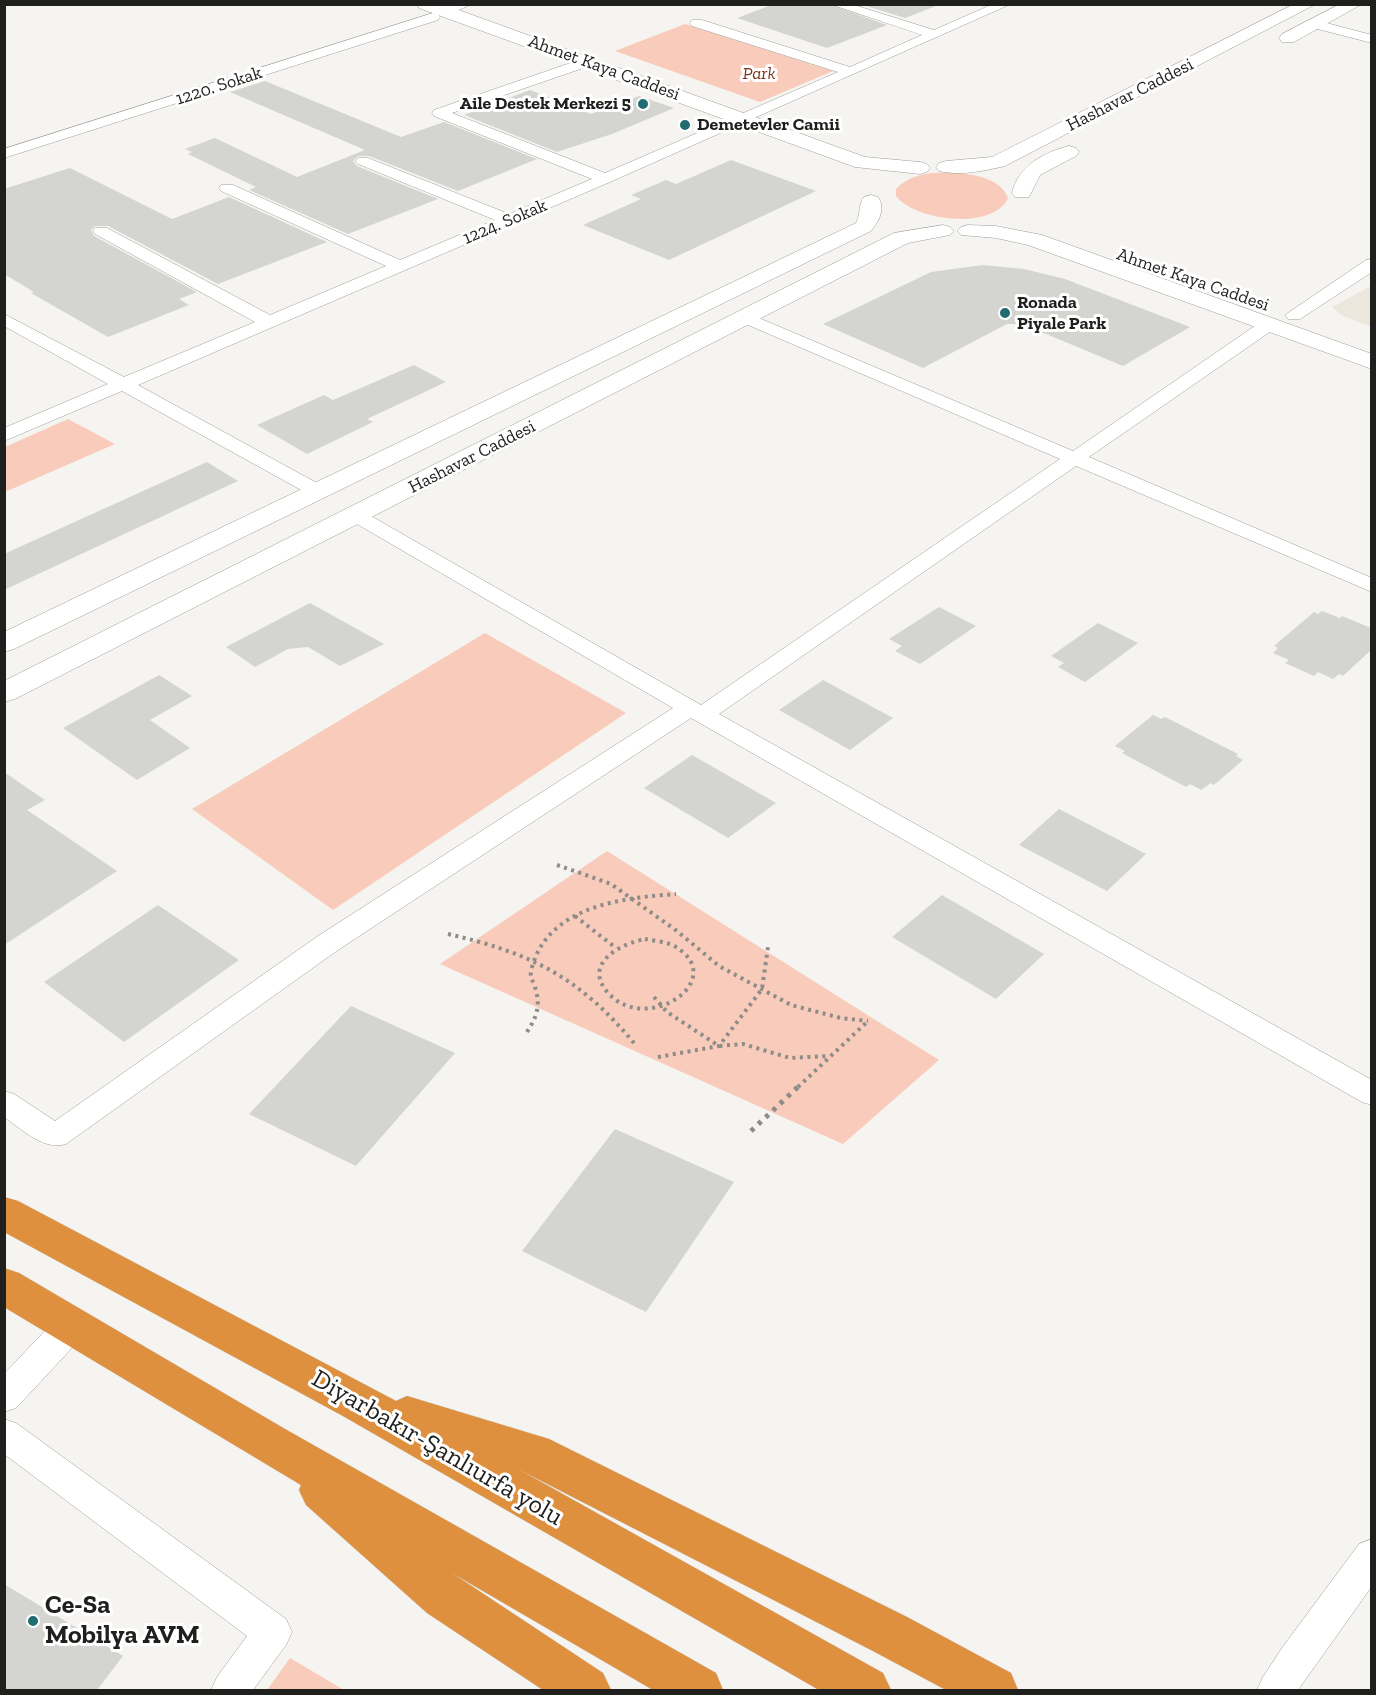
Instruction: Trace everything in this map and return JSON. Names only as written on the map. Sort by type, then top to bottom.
[{"type":"highway","name":"Diyarbakır-Şanlıurfa yolu","points":[[4,1213],[358,1402],[866,1690]]},
{"type":"highway","points":[[4,1285],[269,1443],[699,1690]]},
{"type":"highway","points":[[358,1402],[533,1453],[890,1634],[994,1690]]},
{"type":"highway","points":[[269,1443],[444,1597],[586,1690]]},
{"type":"main road","name":"Hashavar Caddesi","points":[[946,168],[998,162],[1308,4]]},
{"type":"main road","points":[[1274,46],[1354,4]]},
{"type":"main road","name":"Ahmet Kaya Caddesi","points":[[406,8],[434,11],[737,121],[862,163],[920,168]]},
{"type":"main road","name":"Ahmet Kaya Caddesi","points":[[737,121],[851,174],[882,207]]},
{"type":"main road","name":"Hashavar Caddesi","points":[[1025,209],[1023,183],[1028,172],[1084,144]]},
{"type":"main road","points":[[882,207],[881,180],[920,168],[946,168]]},
{"type":"main road","name":"Ahmet Kaya Caddesi","points":[[946,168],[993,175],[1010,183],[1025,209],[1046,228],[1371,343]]},
{"type":"main road","points":[[882,207],[918,228],[943,231],[996,231],[1034,240],[1371,362]]},
{"type":"main road","points":[[4,644],[864,227],[870,215],[882,207]]},
{"type":"main road","points":[[968,231],[992,228],[1025,209]]},
{"type":"main road","name":"Hashavar Caddesi","points":[[4,693],[903,238],[943,231]]},
{"type":"street","name":"1220. Sokak","points":[[4,154],[434,11],[466,4]]},
{"type":"street","points":[[836,4],[935,35]]},
{"type":"street","name":"1224. Sokak","points":[[4,435],[271,323],[1005,4]]},
{"type":"street","points":[[697,23],[850,71]]},
{"type":"street","points":[[1315,24],[1371,39]]},
{"type":"street","points":[[580,65],[439,113],[605,179]]},
{"type":"street","points":[[363,161],[509,220]]},
{"type":"street","points":[[227,188],[400,267]]},
{"type":"street","points":[[101,231],[271,323]]},
{"type":"street","points":[[1294,315],[1371,264]]},
{"type":"street","points":[[747,318],[1371,586]]},
{"type":"street","points":[[4,319],[319,492]]},
{"type":"street","points":[[4,1102],[55,1136],[327,943],[696,712],[1075,460],[1268,325]]},
{"type":"street","points":[[357,516],[696,712],[1371,1094]]},
{"type":"street","points":[[4,1397],[72,1325]]},
{"type":"street","points":[[4,1434],[273,1632],[230,1690]]},
{"type":"street","points":[[1276,1690],[1371,1556]]},
{"type":"path","points":[[557,865],[611,884],[677,931],[719,966],[791,1005],[841,1018],[868,1021],[828,1056],[751,1131]]},
{"type":"path","points":[[527,1032],[538,1016],[540,1002],[530,974],[543,944],[564,921],[597,907],[630,898],[676,894]]},
{"type":"path","points":[[575,916],[616,948]]},
{"type":"path","points":[[448,934],[469,938],[536,960],[579,986],[614,1017],[634,1043]]},
{"type":"path","points":[[645,939],[675,945],[686,953],[693,963],[695,974],[692,985],[685,995],[673,1003],[662,1006],[643,1008],[627,1005],[614,999],[605,990],[600,979],[600,968],[606,957],[616,948],[629,942],[645,939]]},
{"type":"path","points":[[719,1046],[762,989],[768,947]]},
{"type":"path","points":[[654,997],[662,1006],[719,1046]]},
{"type":"path","points":[[658,1057],[742,1044],[790,1058],[828,1056]]},
{"type":"shaded area","points":[[1371,286],[1371,327],[1343,316],[1332,307]]},
{"type":"green space","name":"Park","points":[[685,24],[833,71],[760,102],[615,51]]},
{"type":"green space","points":[[949,172],[974,175],[991,181],[1004,191],[1008,198],[1000,208],[987,215],[954,219],[919,212],[896,196],[896,189],[907,180],[927,174]]},
{"type":"green space","points":[[68,419],[115,444],[5,492],[5,447]]},
{"type":"green space","points":[[485,633],[626,713],[333,910],[192,809]]},
{"type":"green space","points":[[607,851],[939,1060],[843,1144],[440,964]]},
{"type":"green space","points":[[290,1658],[344,1690],[267,1690]]},
{"type":"building","points":[[774,4],[828,4],[887,25],[827,48],[737,18]]},
{"type":"building","points":[[860,4],[936,4],[936,6],[905,18]]},
{"type":"building","points":[[265,81],[401,137],[444,122],[537,159],[458,191],[369,156],[358,156],[353,161],[357,166],[438,199],[348,234],[249,190],[256,187],[188,154],[192,152],[185,149],[215,138],[297,177],[365,150],[230,92]]},
{"type":"building","points":[[530,90],[591,114],[639,96],[674,108],[612,134],[557,152],[464,115]]},
{"type":"building","points":[[731,160],[816,191],[669,260],[583,225],[641,199],[631,195],[666,180],[676,184]]},
{"type":"building","points":[[70,168],[172,219],[229,197],[327,242],[218,284],[108,226],[95,226],[91,230],[94,236],[197,292],[179,299],[189,305],[108,337],[31,293],[34,292],[4,274],[4,189]]},
{"type":"building","points":[[983,265],[1024,269],[1065,279],[1190,327],[1123,366],[1022,324],[1007,324],[923,368],[823,324],[931,272]]},
{"type":"building","points":[[414,365],[446,382],[367,419],[373,422],[307,454],[257,425],[324,395],[333,400]]},
{"type":"building","points":[[207,462],[238,481],[4,590],[4,554]]},
{"type":"building","points":[[310,603],[384,644],[340,666],[308,647],[288,649],[255,667],[226,647]]},
{"type":"building","points":[[939,607],[976,626],[920,664],[895,651],[902,646],[889,639]]},
{"type":"building","points":[[1322,611],[1340,618],[1342,616],[1371,628],[1371,650],[1343,676],[1339,674],[1333,679],[1318,672],[1314,676],[1285,663],[1289,660],[1273,653],[1278,648],[1274,646],[1314,612],[1318,614]]},
{"type":"building","points":[[1098,623],[1138,643],[1085,682],[1058,667],[1064,663],[1051,656]]},
{"type":"building","points":[[159,675],[192,696],[150,720],[190,748],[137,780],[63,728]]},
{"type":"building","points":[[823,680],[893,718],[850,750],[779,710]]},
{"type":"building","points":[[1153,715],[1161,719],[1165,717],[1238,754],[1236,756],[1243,760],[1214,785],[1211,783],[1201,790],[1190,784],[1186,787],[1122,753],[1125,751],[1115,746]]},
{"type":"building","points":[[692,755],[776,803],[728,838],[644,788]]},
{"type":"building","points":[[4,772],[45,800],[27,810],[117,871],[4,945]]},
{"type":"building","points":[[1059,809],[1146,854],[1107,891],[1019,845]]},
{"type":"building","points":[[942,895],[1044,954],[996,999],[892,937]]},
{"type":"building","points":[[158,905],[239,960],[124,1042],[44,982]]},
{"type":"building","points":[[351,1006],[455,1053],[356,1166],[249,1114]]},
{"type":"building","points":[[615,1129],[734,1182],[646,1312],[522,1251]]},
{"type":"building","points":[[4,1584],[123,1656],[97,1690],[4,1690]]},
{"type":"place","name":"Aile Destek Merkezi 5","points":[[643,104]]},
{"type":"place","name":"Demetevler Camii","points":[[685,125]]},
{"type":"place","name":"Ronada Piyale Park","points":[[1005,313]]},
{"type":"place","name":"Ce-Sa Mobilya AVM","points":[[33,1621]]}]
